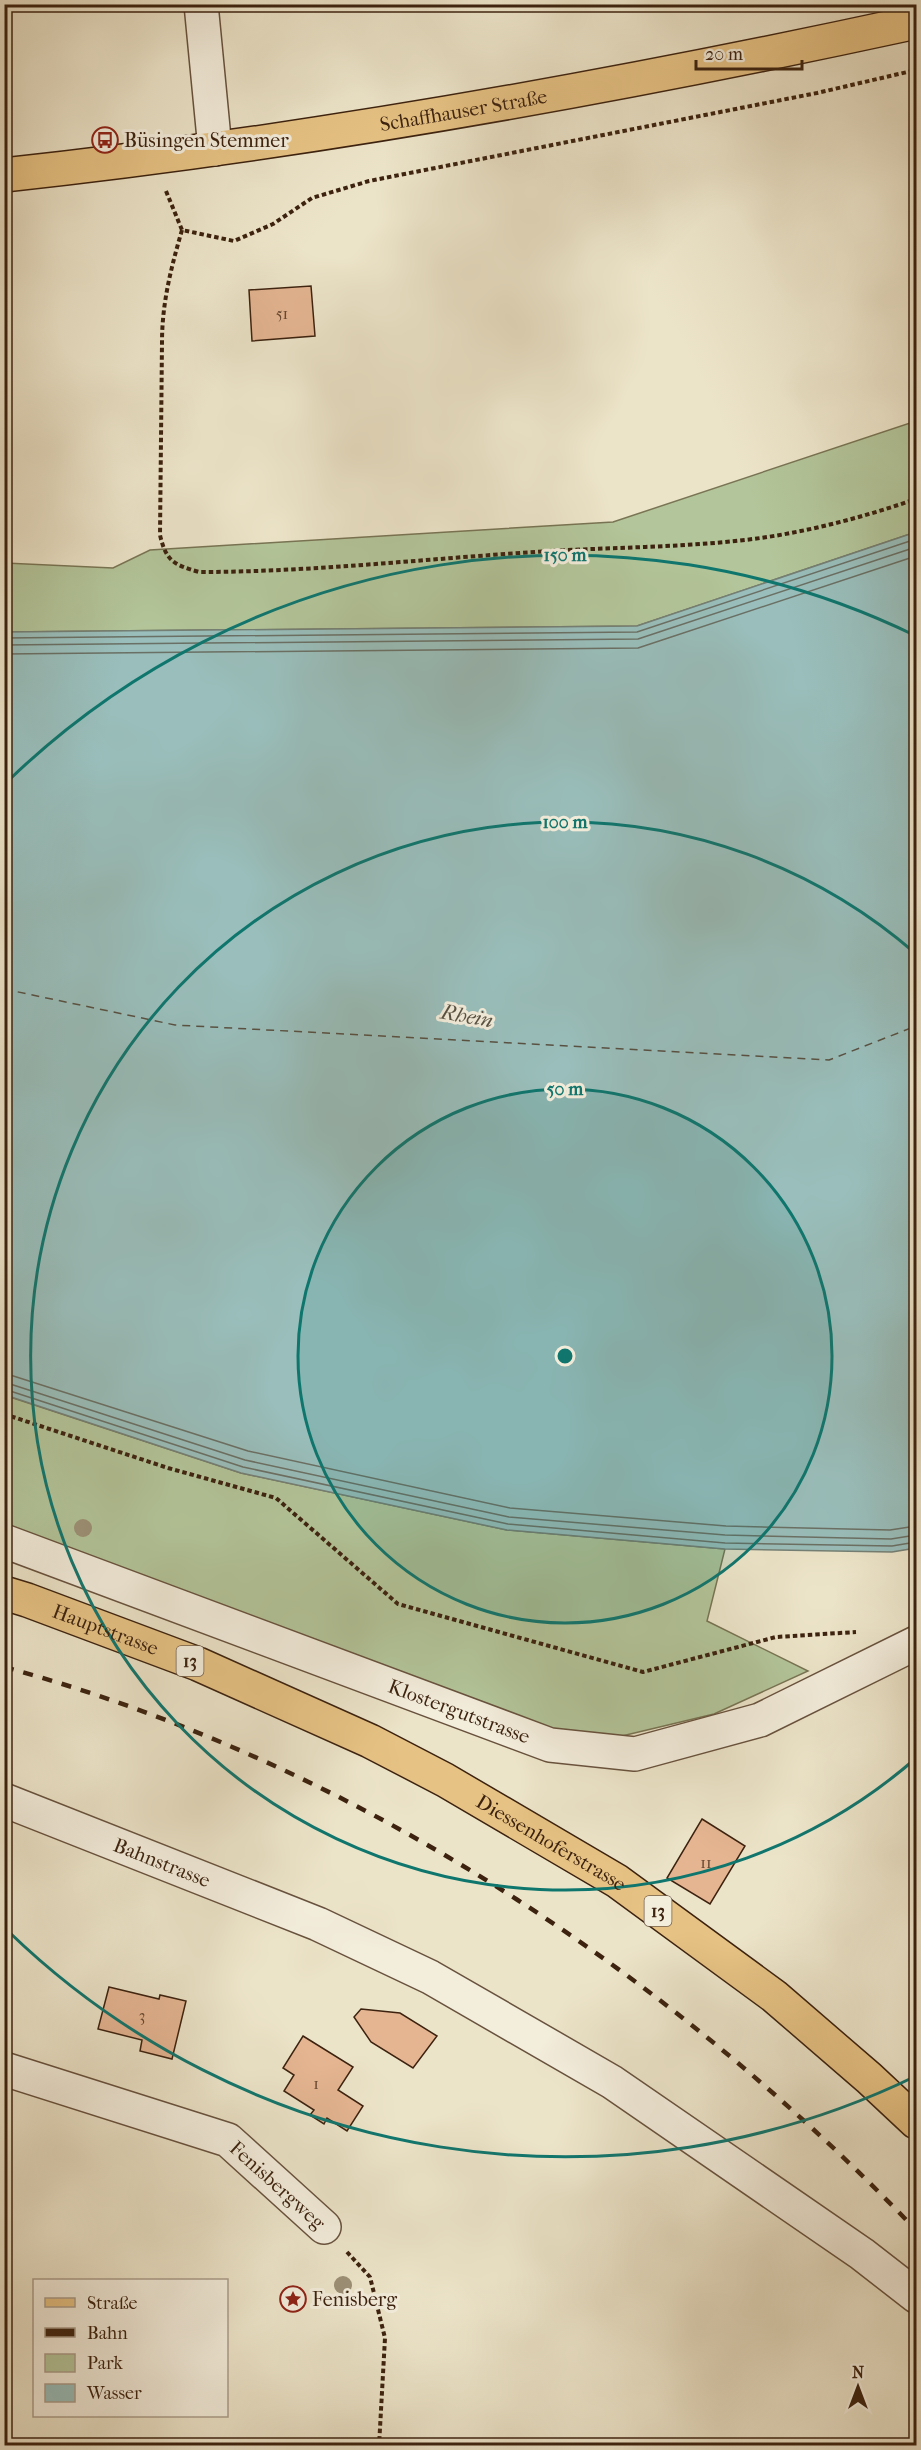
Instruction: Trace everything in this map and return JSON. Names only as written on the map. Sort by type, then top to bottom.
[{"type":"main road","name":"Schaffhauser Straße","points":[[4,175],[214,149],[472,108],[734,61],[916,22]]},
{"type":"main road","name":"Hauptstrasse","points":[[4,1593],[198,1664],[370,1741]]},
{"type":"main road","name":"Diessenhoferstrasse","points":[[370,1741],[445,1780],[617,1881],[774,1996],[916,2122]]},
{"type":"street","points":[[201,4],[214,149]]},
{"type":"street","name":"Klostergutstrasse","points":[[4,1541],[550,1745],[635,1754],[760,1720],[916,1643]]},
{"type":"street","name":"Bahnstrasse","points":[[4,1800],[318,1924],[430,1977],[612,2082],[862,2254],[916,2296]]},
{"type":"street","name":"Fenisbergweg","points":[[4,2069],[228,2140],[324,2227]]},
{"type":"path","points":[[182,230],[234,242],[273,224],[312,198],[369,182],[817,93],[916,70]]},
{"type":"path","points":[[143,159],[160,177],[182,230],[168,275],[162,312],[160,535],[169,558],[179,566],[199,572],[336,568],[463,557],[753,539],[825,525],[916,499]]},
{"type":"path","points":[[4,1414],[168,1468],[276,1498],[398,1604],[643,1672],[776,1637],[858,1632]]},
{"type":"path","name":"Fenisbergweg","points":[[324,2227],[370,2277],[385,2338],[379,2445]]},
{"type":"green space","points":[[916,421],[916,532],[637,626],[5,632],[5,563],[113,568],[150,550],[613,522]]},
{"type":"green space","points":[[4,1395],[241,1473],[507,1530],[725,1549],[707,1621],[808,1671],[714,1714],[555,1752],[241,1618],[5,1524]]},
{"type":"water","name":"Rhein","points":[[916,532],[916,1548],[892,1552],[725,1549],[507,1530],[241,1473],[5,1395],[5,632],[637,626]]},
{"type":"building","points":[[311,286],[315,336],[252,341],[249,290]]},
{"type":"building","points":[[702,1819],[745,1846],[710,1904],[667,1878]]},
{"type":"building","points":[[109,1987],[159,1999],[160,1995],[186,2001],[172,2059],[140,2051],[142,2040],[98,2029]]},
{"type":"building","points":[[361,2009],[400,2013],[437,2036],[413,2068],[371,2042],[354,2017]]},
{"type":"building","points":[[303,2036],[353,2067],[338,2090],[363,2106],[347,2131],[327,2118],[324,2124],[310,2115],[314,2110],[284,2091],[294,2075],[283,2068]]},
{"type":"ferry route","points":[[4,989],[175,1025],[829,1060],[916,1026]]},
{"type":"railway","points":[[4,1667],[133,1708],[258,1758],[380,1819],[498,1887],[611,1964],[719,2047],[820,2136],[916,2230]]},
{"type":"place","name":"Büsingen Stemmer","points":[[105,140]]},
{"type":"place","name":"Fenisberg","points":[[293,2299]]}]
